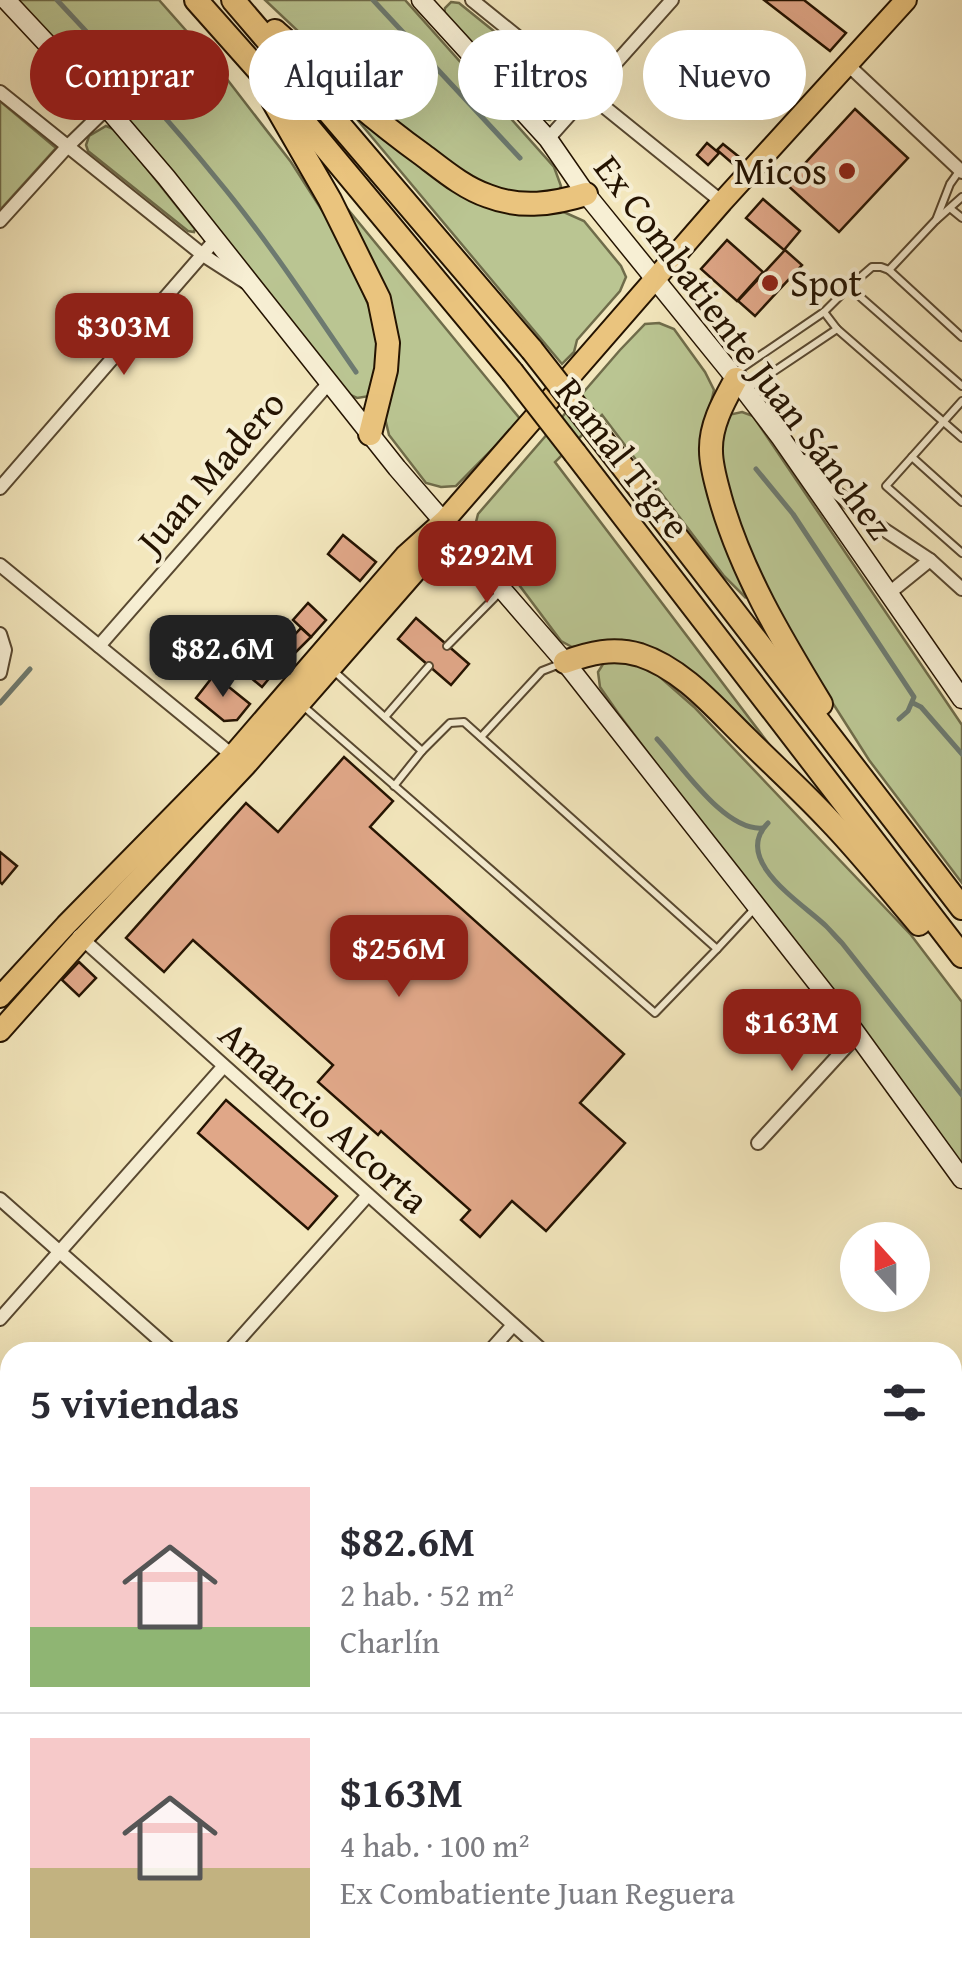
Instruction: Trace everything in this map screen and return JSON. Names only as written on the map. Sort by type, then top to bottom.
[{"type":"highway","points":[[237,0],[369,114],[465,185],[499,200],[528,204],[547,204],[586,194]]},
{"type":"highway","name":"Ramal Tigre","points":[[237,0],[532,350],[892,817]]},
{"type":"highway","points":[[204,9],[275,105],[330,200],[379,299],[388,343],[386,370],[370,434]]},
{"type":"highway","name":"Ramal Tigre","points":[[204,9],[300,116],[512,372],[962,956]]},
{"type":"highway","points":[[738,382],[720,411],[711,451],[720,498],[737,548],[774,627],[892,817],[962,908]]},
{"type":"highway","points":[[565,662],[598,652],[626,652],[672,671],[828,819],[962,974]]},
{"type":"main road","points":[[239,760],[405,556],[444,520],[722,202],[906,0]]},
{"type":"main road","points":[[0,998],[74,932],[239,760],[300,703],[427,558],[444,520]]},
{"type":"main road","points":[[0,1031],[74,932]]},
{"type":"street","points":[[6,0],[34,30]]},
{"type":"street","points":[[472,0],[509,30]]},
{"type":"street","points":[[623,55],[672,0]]},
{"type":"street","name":"Ex Combatiente Juan Sánchez","points":[[428,3],[548,139],[586,194],[738,382],[962,699]]},
{"type":"street","points":[[847,64],[961,171]]},
{"type":"street","points":[[0,92],[203,254],[255,289]]},
{"type":"street","points":[[0,221],[95,120]]},
{"type":"street","points":[[118,120],[328,384],[565,662],[857,1035],[962,1179]]},
{"type":"street","points":[[548,139],[565,120]]},
{"type":"street","points":[[621,120],[722,202]]},
{"type":"street","points":[[0,488],[216,239]]},
{"type":"street","name":"Juan Madero","points":[[99,646],[328,384]]},
{"type":"street","points":[[780,438],[874,523],[930,560],[962,589]]},
{"type":"street","points":[[888,594],[930,560]]},
{"type":"street","points":[[0,565],[239,760]]},
{"type":"street","points":[[0,634],[5,650],[0,673]]},
{"type":"street","name":"Amancio Alcorta","points":[[74,932],[533,1342]]},
{"type":"street","points":[[758,1142],[857,1035]]},
{"type":"street","points":[[0,1319],[223,1066]]},
{"type":"street","points":[[237,1342],[368,1196]]},
{"type":"street","points":[[0,1199],[161,1342]]},
{"type":"street","points":[[498,1342],[513,1325]]},
{"type":"lane","points":[[935,221],[950,184],[961,171]]},
{"type":"lane","points":[[888,270],[962,197]]},
{"type":"lane","points":[[951,208],[962,218]]},
{"type":"lane","points":[[738,382],[872,267],[888,270],[962,336]]},
{"type":"lane","points":[[849,286],[962,386]]},
{"type":"lane","points":[[824,312],[837,329],[962,438]]},
{"type":"lane","points":[[738,382],[837,329]]},
{"type":"lane","points":[[962,401],[886,486],[962,553]]},
{"type":"lane","points":[[912,457],[962,502]]},
{"type":"lane","points":[[448,646],[503,588]]},
{"type":"lane","points":[[482,737],[542,671],[565,662]]},
{"type":"lane","points":[[385,717],[429,666]]},
{"type":"lane","points":[[330,668],[422,751]]},
{"type":"lane","points":[[300,703],[655,1012],[756,906]]},
{"type":"lane","points":[[394,786],[450,722],[464,722],[717,949]]},
{"type":"green space","points":[[15,0],[159,0],[186,30],[43,30]]},
{"type":"green space","points":[[265,0],[405,0],[432,30],[297,30]]},
{"type":"green space","points":[[451,2],[459,3],[493,30],[458,30],[444,15]]},
{"type":"green space","points":[[438,37],[458,59],[458,120],[512,120],[554,167],[561,186],[558,193],[499,195],[392,120],[438,120]]},
{"type":"green space","points":[[229,82],[249,108],[249,120],[259,120],[291,162],[341,240],[375,321],[381,360],[370,396],[357,398],[346,393],[128,120],[229,120]]},
{"type":"green space","points":[[0,101],[56,148],[0,210]]},
{"type":"green space","points":[[358,120],[366,120],[419,162],[584,221],[626,277],[620,291],[577,340],[574,352],[562,364]]},
{"type":"green space","points":[[106,126],[116,130],[194,232],[88,151],[89,136]]},
{"type":"green space","points":[[346,207],[521,420],[456,486],[426,483],[389,435],[384,414],[392,383]]},
{"type":"green space","points":[[659,323],[674,329],[714,390],[708,415],[710,494],[746,598],[724,576],[602,415],[555,462],[809,797],[752,742],[622,640],[572,647],[561,641],[475,526],[478,514],[620,350],[645,324]]},
{"type":"green space","points":[[742,412],[753,416],[962,725],[962,883],[869,760],[772,608],[721,486],[718,430],[728,415]]},
{"type":"green space","points":[[605,661],[621,661],[652,670],[694,707],[911,935],[962,1002],[962,1170],[618,713],[600,687],[598,672]]},
{"type":"building","points":[[764,0],[804,0],[846,33],[830,51]]},
{"type":"building","name":"Micos","points":[[855,109],[908,158],[839,232],[786,184]]},
{"type":"building","points":[[707,143],[719,153],[708,165],[697,155]]},
{"type":"building","points":[[723,144],[738,156],[732,163],[717,150]]},
{"type":"building","points":[[763,199],[800,231],[784,250],[746,218]]},
{"type":"building","points":[[727,240],[763,272],[737,301],[701,269]]},
{"type":"building","name":"Spot","points":[[785,250],[802,265],[755,316],[738,301]]},
{"type":"building","points":[[343,535],[376,562],[360,581],[328,554]]},
{"type":"building","points":[[308,603],[326,620],[311,637],[293,620]]},
{"type":"building","points":[[416,618],[469,664],[451,685],[398,639]]},
{"type":"building","points":[[301,628],[311,637],[294,654],[285,645]]},
{"type":"building","points":[[242,640],[277,669],[262,687],[227,658]]},
{"type":"building","points":[[214,675],[250,704],[237,720],[224,721],[196,698]]},
{"type":"building","points":[[344,757],[393,801],[370,827],[624,1054],[580,1103],[625,1143],[546,1231],[512,1201],[480,1237],[461,1220],[470,1210],[381,1131],[378,1135],[318,1082],[333,1065],[193,940],[164,972],[126,938],[246,803],[278,832]]},
{"type":"building","points":[[0,852],[17,866],[2,884],[0,882]]},
{"type":"building","points":[[79,962],[96,978],[79,996],[62,980]]},
{"type":"building","points":[[226,1100],[337,1196],[308,1229],[198,1133]]},
{"type":"waterway","points":[[57,0],[235,201],[356,372]]},
{"type":"waterway","points":[[373,0],[520,158]]},
{"type":"waterway","points":[[756,469],[793,514],[914,697],[899,719]]},
{"type":"waterway","points":[[0,703],[30,669]]},
{"type":"waterway","points":[[913,703],[962,754]]},
{"type":"waterway","points":[[657,739],[719,809],[734,820],[763,828]]},
{"type":"waterway","points":[[768,823],[759,837],[758,851],[764,866],[787,893],[842,943],[962,1095]]},
{"type":"place","name":"Micos","points":[[847,171]]},
{"type":"place","name":"Spot","points":[[770,283]]}]
